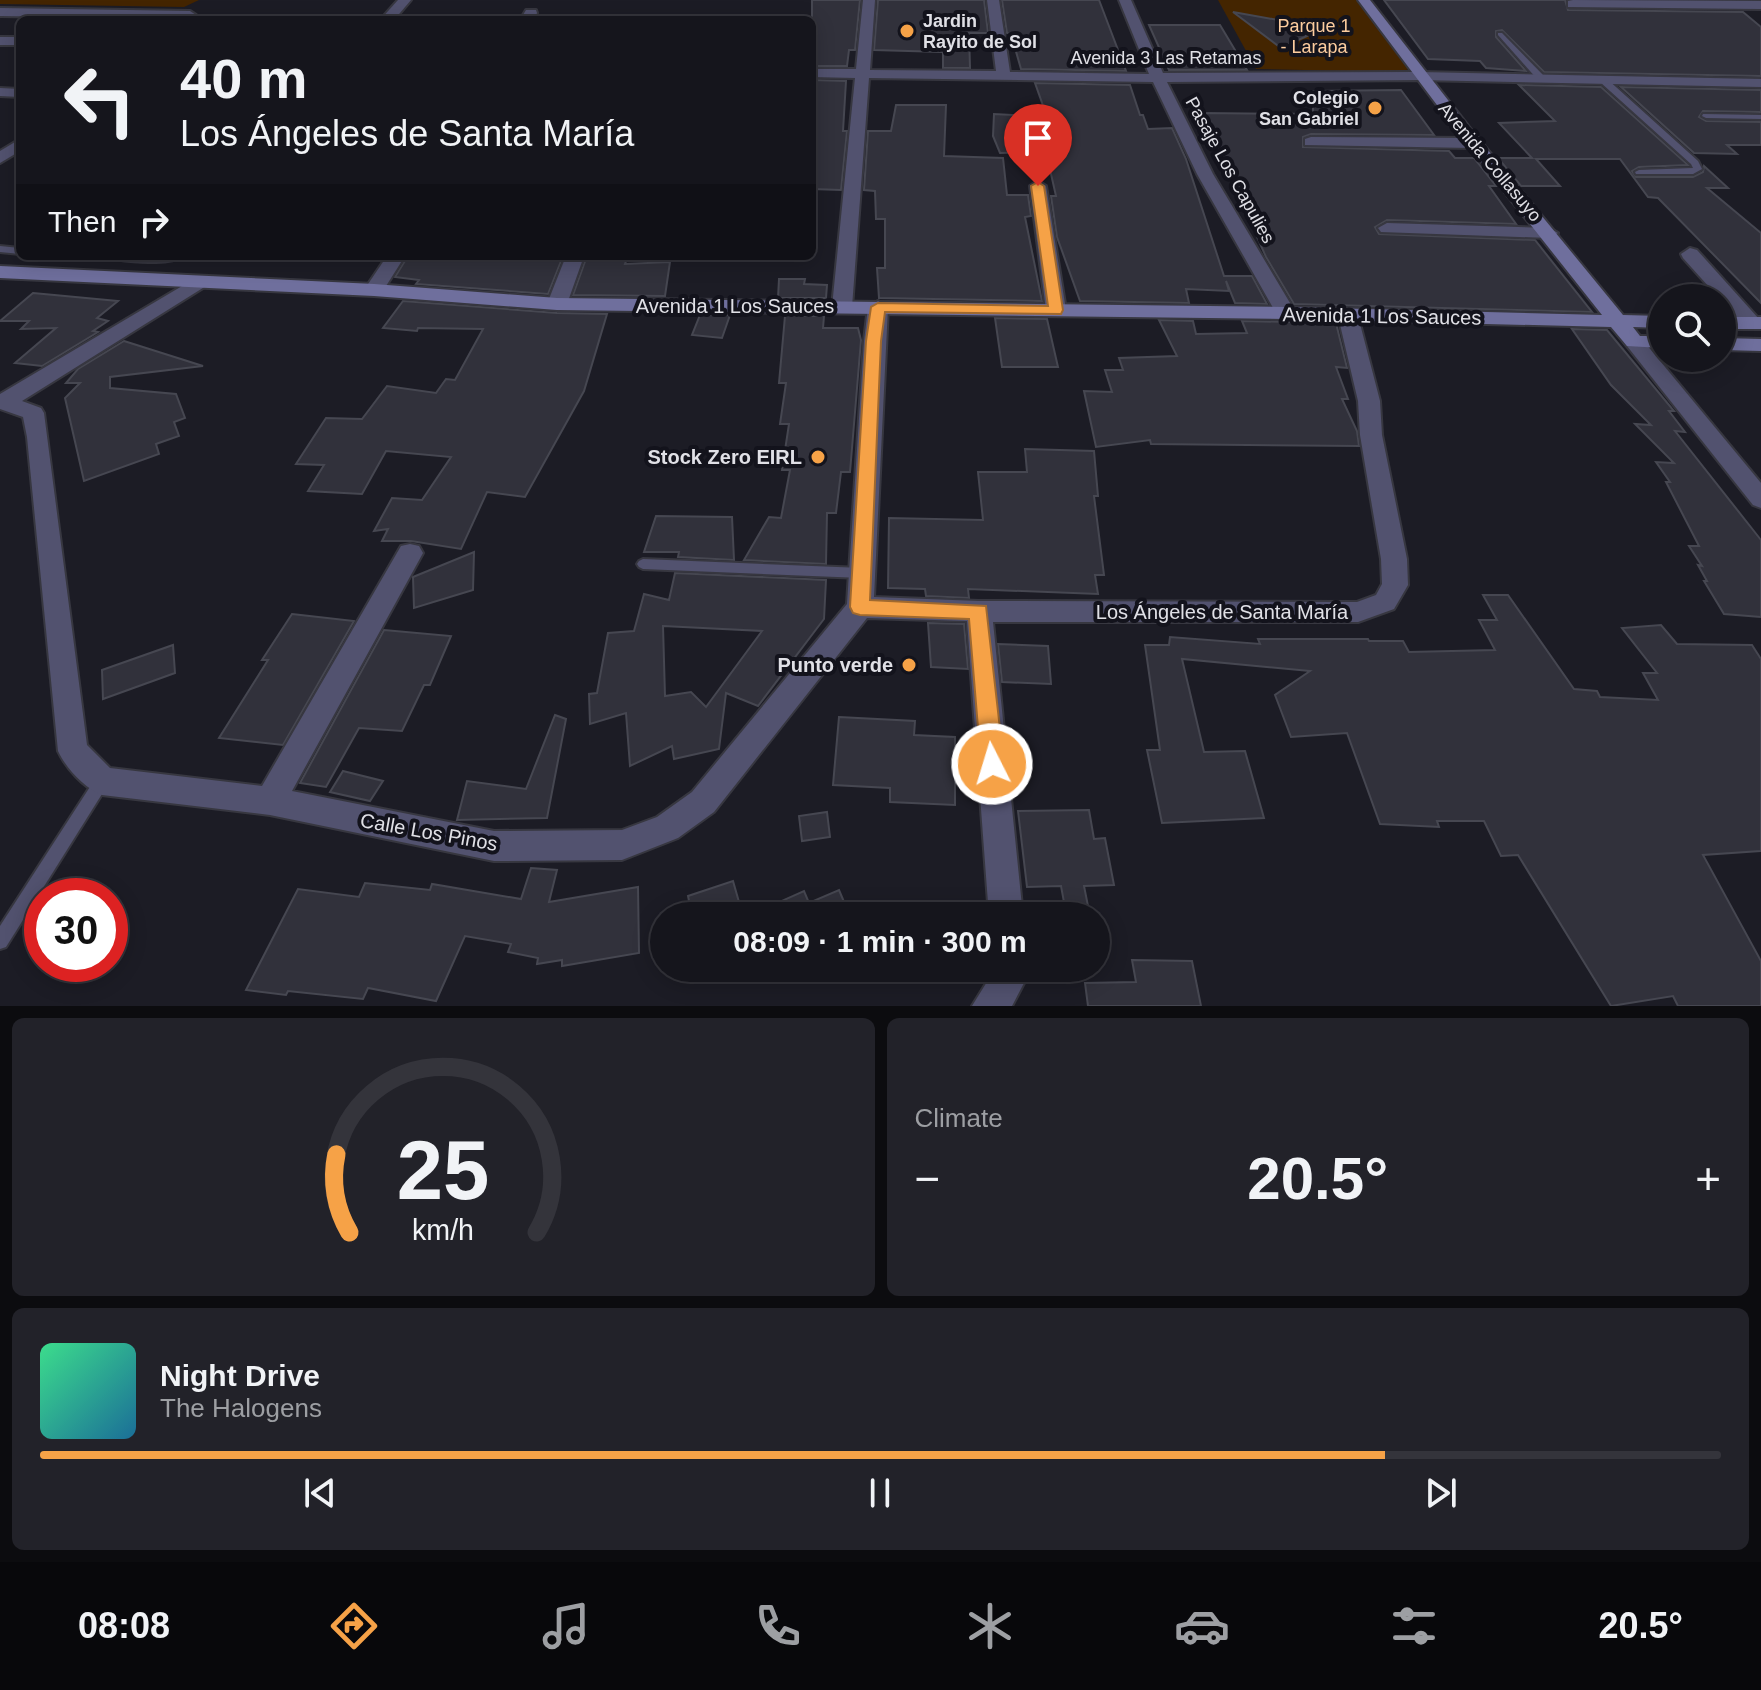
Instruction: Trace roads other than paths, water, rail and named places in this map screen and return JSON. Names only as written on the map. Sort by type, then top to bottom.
[{"type":"street","points":[[391,16],[405,0]]},
{"type":"street","points":[[842,307],[869,0]]},
{"type":"street","points":[[993,0],[1004,76]]},
{"type":"street","name":"Pasaje Los Capulies","points":[[1125,0],[1156,78],[1205,175],[1254,253],[1286,313]]},
{"type":"street","name":"Avenida Collasuyo","points":[[1364,0],[1419,76],[1549,233],[1634,342]]},
{"type":"street","points":[[1573,4],[1761,5]]},
{"type":"street","points":[[0,12],[191,14]]},
{"type":"street","name":"Avenida 3 Las Retamas","points":[[816,73],[1156,78],[1419,76],[1761,83]]},
{"type":"street","points":[[1311,142],[1472,143]]},
{"type":"street","points":[[1038,186],[1056,310]]},
{"type":"street","points":[[1387,228],[1549,233]]},
{"type":"street","points":[[1690,254],[1756,323]]},
{"type":"street","points":[[374,290],[393,260]]},
{"type":"street","points":[[557,304],[574,260]]},
{"type":"street","name":"Avenida 1 Los Sauces","points":[[0,272],[374,290],[557,304],[1286,313],[1648,322]]},
{"type":"street","points":[[3,401],[199,282]]},
{"type":"street","points":[[860,607],[878,307]]},
{"type":"street","name":"Los Ángeles de Santa María","points":[[860,607],[979,611],[1358,612],[1385,602],[1395,585],[1394,559],[1371,435],[1369,401],[1348,316]]},
{"type":"street","points":[[1634,342],[1648,342]]},
{"type":"street","points":[[1634,342],[1761,499]]},
{"type":"street","points":[[1736,344],[1761,345]]},
{"type":"street","points":[[3,401],[33,413],[73,751],[102,781]]},
{"type":"street","points":[[270,801],[410,553]]},
{"type":"street","name":"Calle Los Pinos","points":[[102,781],[270,801],[494,846],[622,845],[667,828],[703,802],[860,607]]},
{"type":"street","points":[[979,611],[1005,902]]},
{"type":"street","points":[[990,1006],[1007,982]]},
{"type":"lane","points":[[1500,34],[1541,78]]},
{"type":"lane","points":[[1603,80],[1698,169],[1693,172],[1639,172]]},
{"type":"lane","points":[[1706,116],[1761,117]]},
{"type":"lane","points":[[643,564],[862,573]]},
{"type":"lane","points":[[0,941],[102,781]]},
{"type":"place","name":"Jardin Rayito de Sol","points":[[907,31]]},
{"type":"place","name":"Colegio San Gabriel","points":[[1375,108]]},
{"type":"place","name":"Stock Zero EIRL","points":[[818,457]]},
{"type":"place","name":"Punto verde","points":[[909,665]]},
{"type":"park label","name":"Parque 1 - Larapa","points":[[1314,36]]}]
